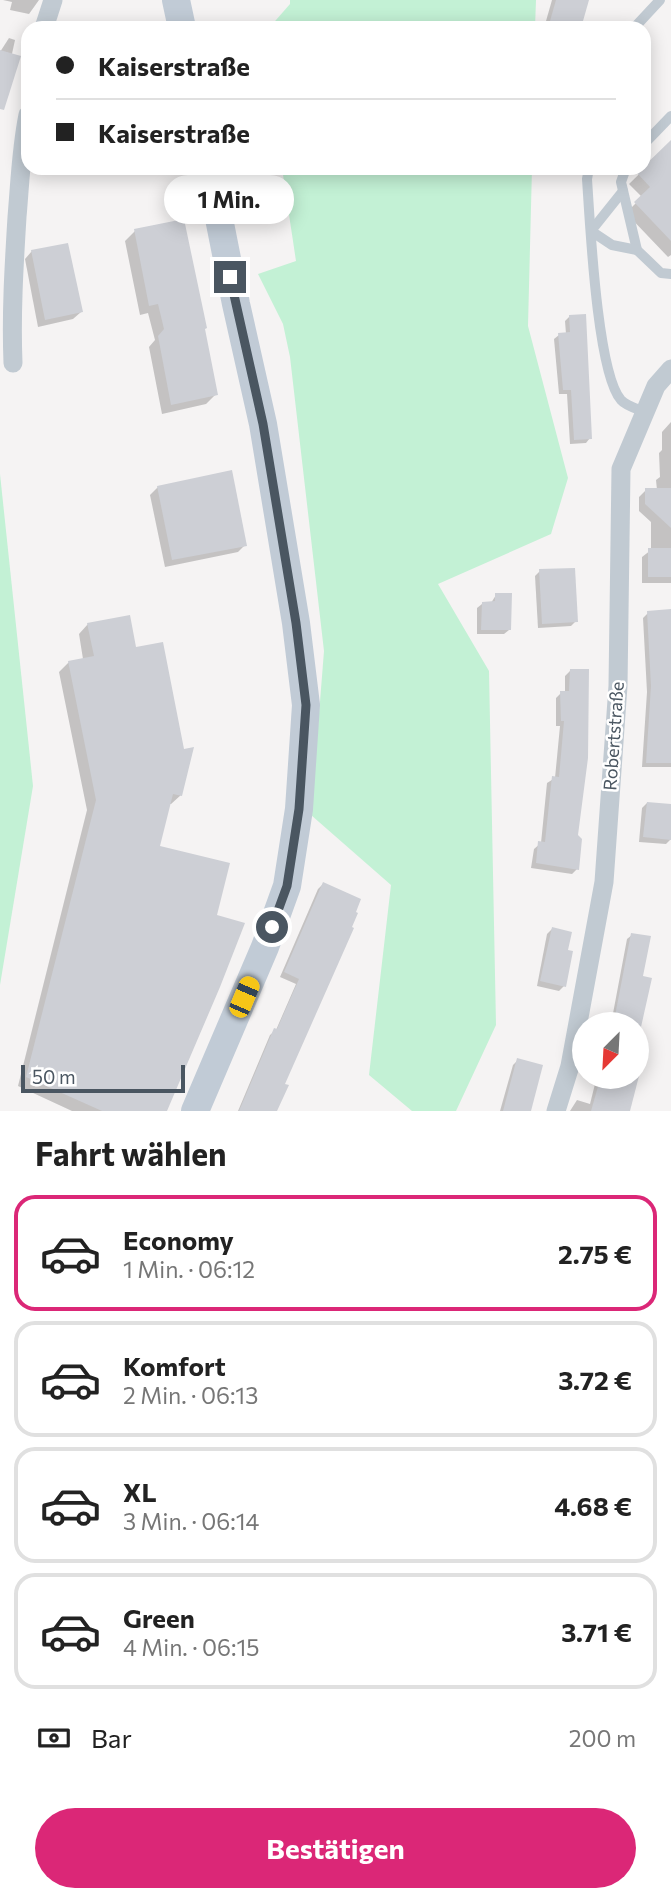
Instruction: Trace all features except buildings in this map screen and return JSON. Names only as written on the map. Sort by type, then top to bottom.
[{"type":"street","points":[[46,21],[53,0]]},
{"type":"street","points":[[176,0],[180,21]]},
{"type":"street","points":[[13,363],[12,323],[21,157]]},
{"type":"street","points":[[195,1111],[265,947],[287,886],[299,809],[306,705],[296,623],[263,424],[210,175]]},
{"type":"street","name":"Robertstraße","points":[[555,1111],[570,1066],[604,882],[618,687],[621,469],[656,386],[671,369]]},
{"type":"lane","points":[[640,21],[660,0]]},
{"type":"lane","points":[[651,137],[671,116]]},
{"type":"lane","points":[[588,175],[596,288],[610,379],[622,402],[645,412]]},
{"type":"lane","points":[[624,175],[621,182],[637,250]]},
{"type":"lane","points":[[591,231],[623,191]]},
{"type":"lane","points":[[591,231],[612,245],[637,250],[661,273],[671,274]]},
{"type":"green space","points":[[290,0],[536,0],[535,21],[275,21],[290,4]]},
{"type":"green space","points":[[283,175],[532,175],[528,326],[568,478],[551,534],[438,584],[489,671],[496,1025],[456,1111],[412,1111],[369,1075],[391,885],[311,815],[324,651],[290,357],[283,324],[258,274],[296,261]]},
{"type":"green space","points":[[0,474],[33,786],[0,985]]},
{"type":"route","points":[[230,277],[263,424],[296,623],[306,705],[299,809],[287,886],[272,927]]}]
